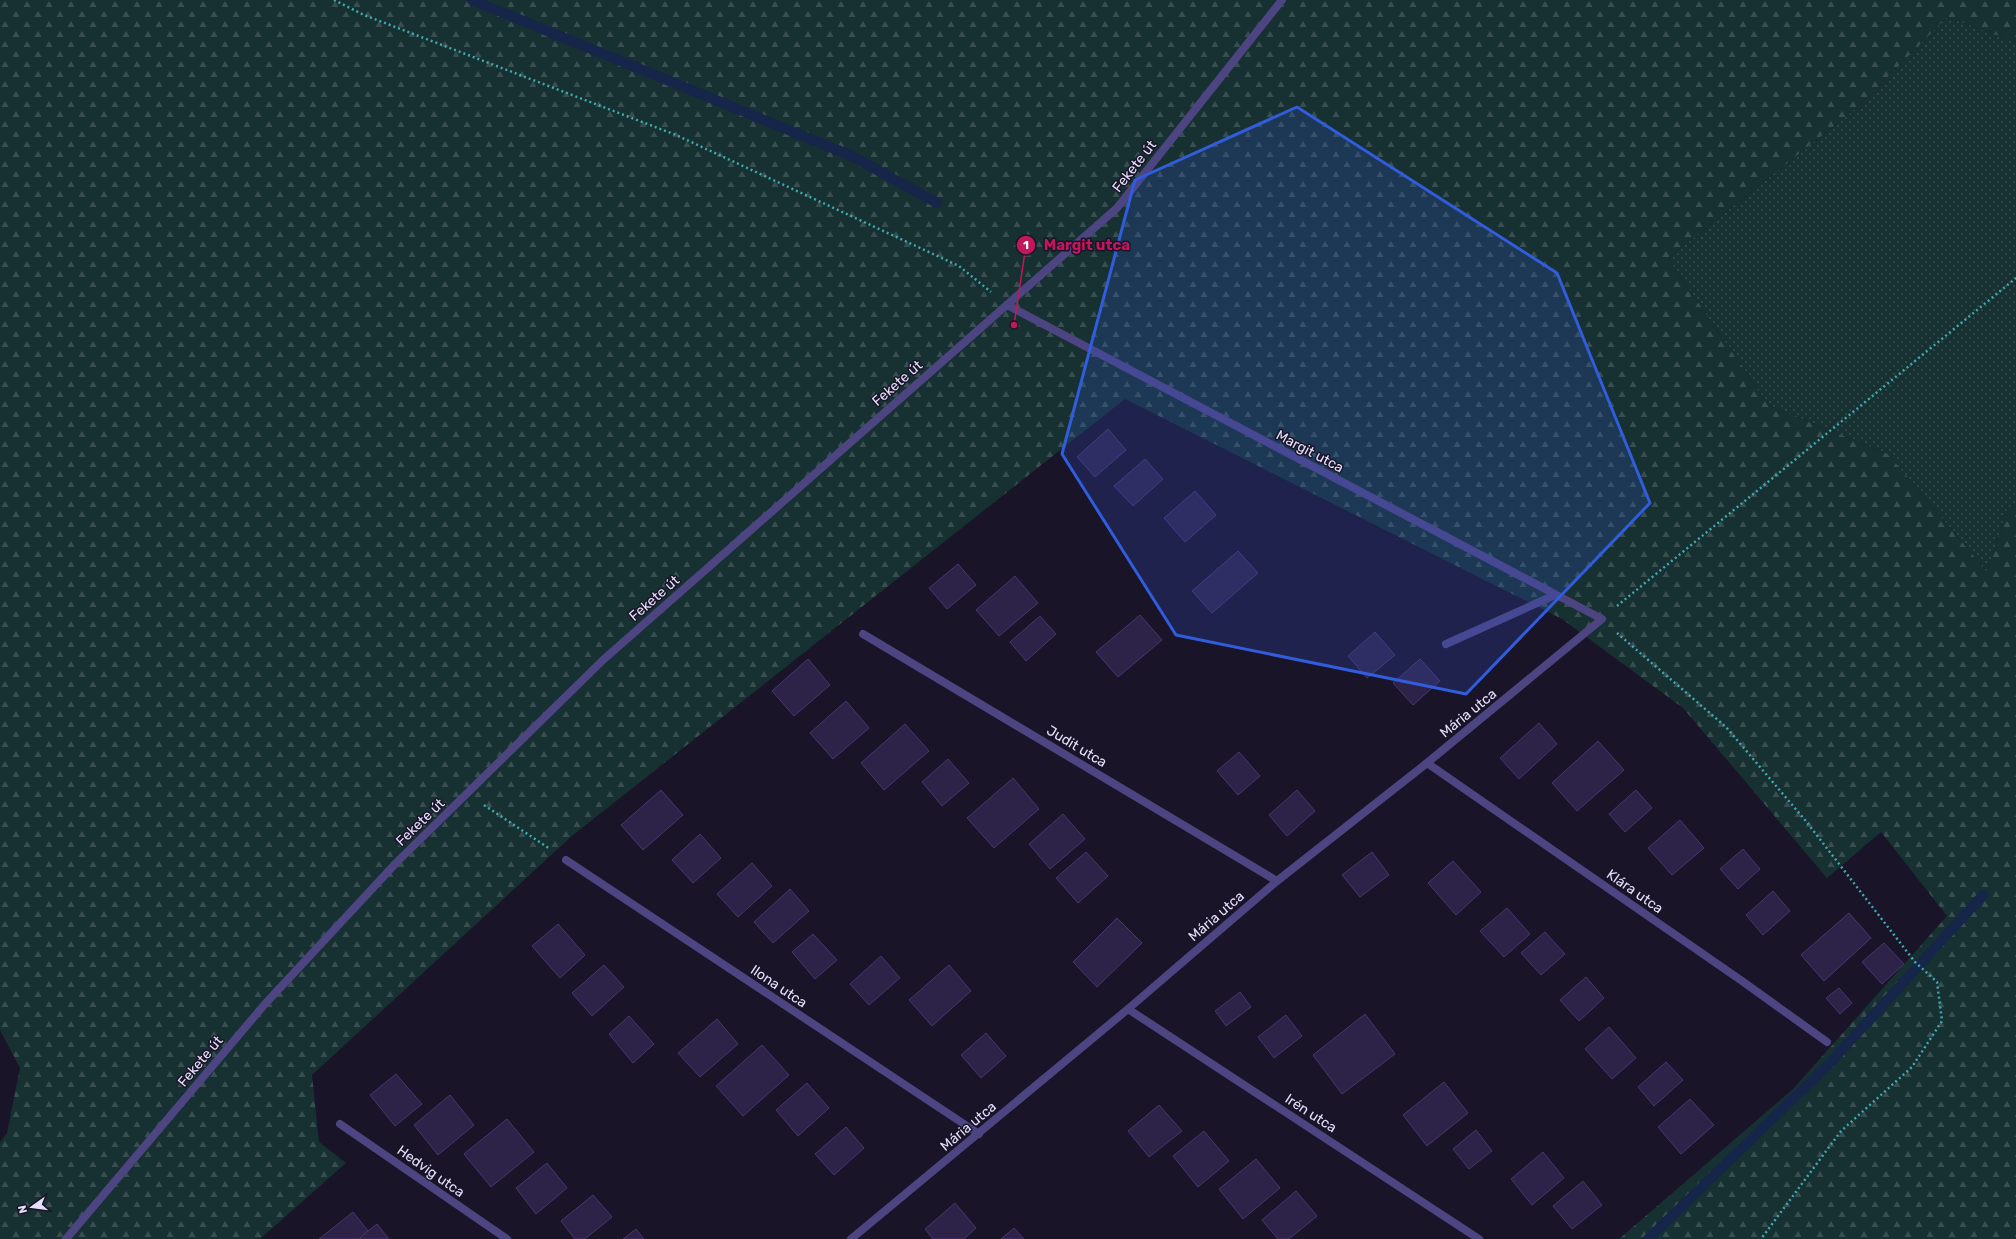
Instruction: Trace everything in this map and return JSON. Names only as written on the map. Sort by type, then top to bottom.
[{"type":"street","name":"Fekete út","points":[[66,1239],[265,1004],[397,862],[603,660],[1118,208],[1282,0]]},
{"type":"street","name":"Margit utca","points":[[1006,305],[1602,619]]},
{"type":"street","points":[[1446,644],[1555,595]]},
{"type":"street","name":"Mária utca","points":[[851,1239],[1128,1009],[1277,881],[1427,763],[1602,619]]},
{"type":"street","name":"Judit utca","points":[[863,634],[1277,881]]},
{"type":"street","name":"Klára utca","points":[[1427,763],[1742,981],[1827,1042]]},
{"type":"street","name":"Ilona utca","points":[[566,860],[979,1134]]},
{"type":"street","name":"Irén utca","points":[[1128,1009],[1479,1239]]},
{"type":"street","name":"Hedvig utca","points":[[340,1124],[507,1239]]},
{"type":"path","points":[[334,0],[364,15],[684,138],[959,266],[1006,305]]},
{"type":"path","points":[[1761,1239],[1841,1132],[1912,1067],[1942,1021],[1937,982],[1915,962],[1805,820],[1726,727],[1602,619],[2016,278]]},
{"type":"path","points":[[468,793],[566,860]]},
{"type":"highlighted area","points":[[1297,107],[1557,273],[1650,503],[1466,694],[1176,635],[1062,454],[1135,180]]},
{"type":"green space","points":[[0,0],[2016,0],[2016,42],[1947,17],[1859,106],[1668,258],[1768,405],[1888,454],[1987,572],[2008,507],[2016,503],[2016,1239],[1619,1239],[1793,1089],[1947,916],[1881,832],[1827,878],[1683,708],[1562,619],[1125,399],[573,835],[312,1075],[319,1142],[346,1163],[260,1239],[0,1239],[0,1142],[7,1133],[20,1068],[0,1030]]},
{"type":"green space","points":[[1947,17],[2016,42],[2016,503],[2008,507],[1987,572],[1888,454],[1768,405],[1668,258],[1859,106]]},
{"type":"building","points":[[1108,429],[1126,450],[1095,477],[1077,457]]},
{"type":"building","points":[[1145,459],[1163,479],[1133,506],[1114,486]]},
{"type":"building","points":[[1195,491],[1216,515],[1185,542],[1164,518]]},
{"type":"building","points":[[1238,551],[1258,573],[1212,613],[1192,591]]},
{"type":"building","points":[[958,564],[976,585],[947,609],[929,588]]},
{"type":"building","points":[[1015,576],[1038,603],[999,636],[976,610]]},
{"type":"building","points":[[1140,615],[1162,640],[1118,677],[1096,652]]},
{"type":"building","points":[[1040,616],[1056,634],[1026,661],[1010,642]]},
{"type":"building","points":[[1375,632],[1395,655],[1367,678],[1348,656]]},
{"type":"building","points":[[808,659],[830,685],[794,716],[772,691]]},
{"type":"building","points":[[1420,659],[1440,681],[1413,705],[1393,683]]},
{"type":"building","points":[[846,701],[869,728],[833,759],[810,733]]},
{"type":"building","points":[[1539,723],[1557,744],[1519,779],[1500,758]]},
{"type":"building","points":[[905,724],[929,751],[884,790],[861,763]]},
{"type":"building","points":[[1598,741],[1624,770],[1577,811],[1552,783]]},
{"type":"building","points":[[1239,752],[1260,776],[1238,795],[1217,771]]},
{"type":"building","points":[[948,759],[969,783],[942,806],[922,782]]},
{"type":"building","points":[[1013,778],[1039,809],[994,848],[967,818]]},
{"type":"building","points":[[661,790],[683,815],[643,850],[621,825]]},
{"type":"building","points":[[1297,790],[1315,811],[1287,836],[1269,815]]},
{"type":"building","points":[[1636,790],[1652,808],[1625,832],[1609,814]]},
{"type":"building","points":[[1063,814],[1085,839],[1050,869],[1029,844]]},
{"type":"building","points":[[1680,820],[1704,848],[1672,875],[1648,848]]},
{"type":"building","points":[[700,834],[721,858],[693,883],[672,860]]},
{"type":"building","points":[[1743,849],[1760,869],[1738,889],[1720,869]]},
{"type":"building","points":[[1086,852],[1108,876],[1078,903],[1056,878]]},
{"type":"building","points":[[1372,852],[1389,875],[1360,897],[1342,875]]},
{"type":"building","points":[[1453,861],[1481,892],[1456,915],[1428,883]]},
{"type":"building","points":[[752,863],[772,886],[738,917],[717,894]]},
{"type":"building","points":[[790,889],[809,911],[773,943],[754,922]]},
{"type":"building","points":[[1773,891],[1790,911],[1763,935],[1746,915]]},
{"type":"building","points":[[1507,908],[1530,934],[1504,957],[1480,931]]},
{"type":"building","points":[[1849,913],[1871,938],[1824,981],[1801,955]]},
{"type":"building","points":[[1117,918],[1142,943],[1097,987],[1073,962]]},
{"type":"building","points":[[558,924],[585,955],[560,978],[532,946]]},
{"type":"building","points":[[1545,932],[1565,954],[1541,975],[1521,953]]},
{"type":"building","points":[[813,934],[837,960],[815,979],[792,952]]},
{"type":"building","points":[[1884,943],[1904,964],[1882,984],[1862,962]]},
{"type":"building","points":[[881,956],[900,978],[869,1005],[850,984]]},
{"type":"building","points":[[604,965],[624,987],[592,1016],[572,993]]},
{"type":"building","points":[[949,965],[971,991],[932,1026],[909,1000]]},
{"type":"building","points":[[1586,977],[1604,998],[1579,1021],[1560,1000]]},
{"type":"building","points":[[1839,988],[1852,1003],[1840,1014],[1826,998]]},
{"type":"building","points":[[1240,992],[1251,1007],[1226,1026],[1215,1011]]},
{"type":"building","points":[[1365,1014],[1395,1054],[1342,1094],[1313,1055]]},
{"type":"building","points":[[1286,1015],[1302,1036],[1274,1058],[1258,1037]]},
{"type":"building","points":[[629,1016],[654,1044],[633,1063],[609,1034]]},
{"type":"building","points":[[717,1019],[738,1044],[700,1077],[678,1053]]},
{"type":"building","points":[[1609,1027],[1636,1058],[1612,1079],[1585,1049]]},
{"type":"building","points":[[986,1033],[1006,1056],[981,1078],[961,1055]]},
{"type":"building","points":[[762,1045],[789,1075],[743,1116],[716,1086]]},
{"type":"building","points":[[1666,1062],[1683,1080],[1654,1106],[1638,1087]]},
{"type":"building","points":[[396,1074],[422,1104],[395,1126],[370,1095]]},
{"type":"building","points":[[1444,1082],[1468,1113],[1427,1146],[1403,1115]]},
{"type":"building","points":[[807,1083],[829,1108],[798,1136],[776,1110]]},
{"type":"building","points":[[450,1095],[474,1125],[438,1155],[414,1125]]},
{"type":"building","points":[[1690,1099],[1714,1125],[1681,1154],[1658,1127]]},
{"type":"building","points":[[1159,1105],[1182,1131],[1149,1157],[1128,1131]]},
{"type":"building","points":[[507,1119],[534,1152],[491,1187],[464,1154]]},
{"type":"building","points":[[846,1127],[864,1148],[834,1175],[815,1154]]},
{"type":"building","points":[[1476,1130],[1492,1151],[1469,1169],[1453,1149]]},
{"type":"building","points":[[1204,1131],[1229,1161],[1198,1187],[1173,1156]]},
{"type":"building","points":[[1543,1152],[1564,1178],[1532,1205],[1511,1179]]},
{"type":"building","points":[[1256,1159],[1280,1188],[1243,1219],[1219,1189]]},
{"type":"building","points":[[547,1163],[567,1188],[536,1214],[516,1188]]},
{"type":"building","points":[[1583,1181],[1602,1205],[1572,1229],[1553,1206]]},
{"type":"building","points":[[1296,1191],[1317,1216],[1289,1239],[1278,1239],[1262,1220]]},
{"type":"building","points":[[593,1195],[612,1217],[585,1239],[575,1239],[561,1221]]},
{"type":"building","points":[[955,1203],[976,1228],[964,1239],[933,1239],[925,1229]]},
{"type":"building","points":[[353,1212],[368,1231],[359,1239],[319,1239]]},
{"type":"building","points":[[377,1224],[389,1239],[359,1239],[368,1231]]},
{"type":"building","points":[[1014,1228],[1024,1239],[1001,1239]]},
{"type":"building","points":[[636,1229],[644,1239],[623,1239]]},
{"type":"waterway","points":[[472,0],[852,156],[937,203]]},
{"type":"waterway","points":[[1648,1239],[1830,1063],[1983,895]]},
{"type":"place","name":"Margit utca","points":[[1014,325]]}]
